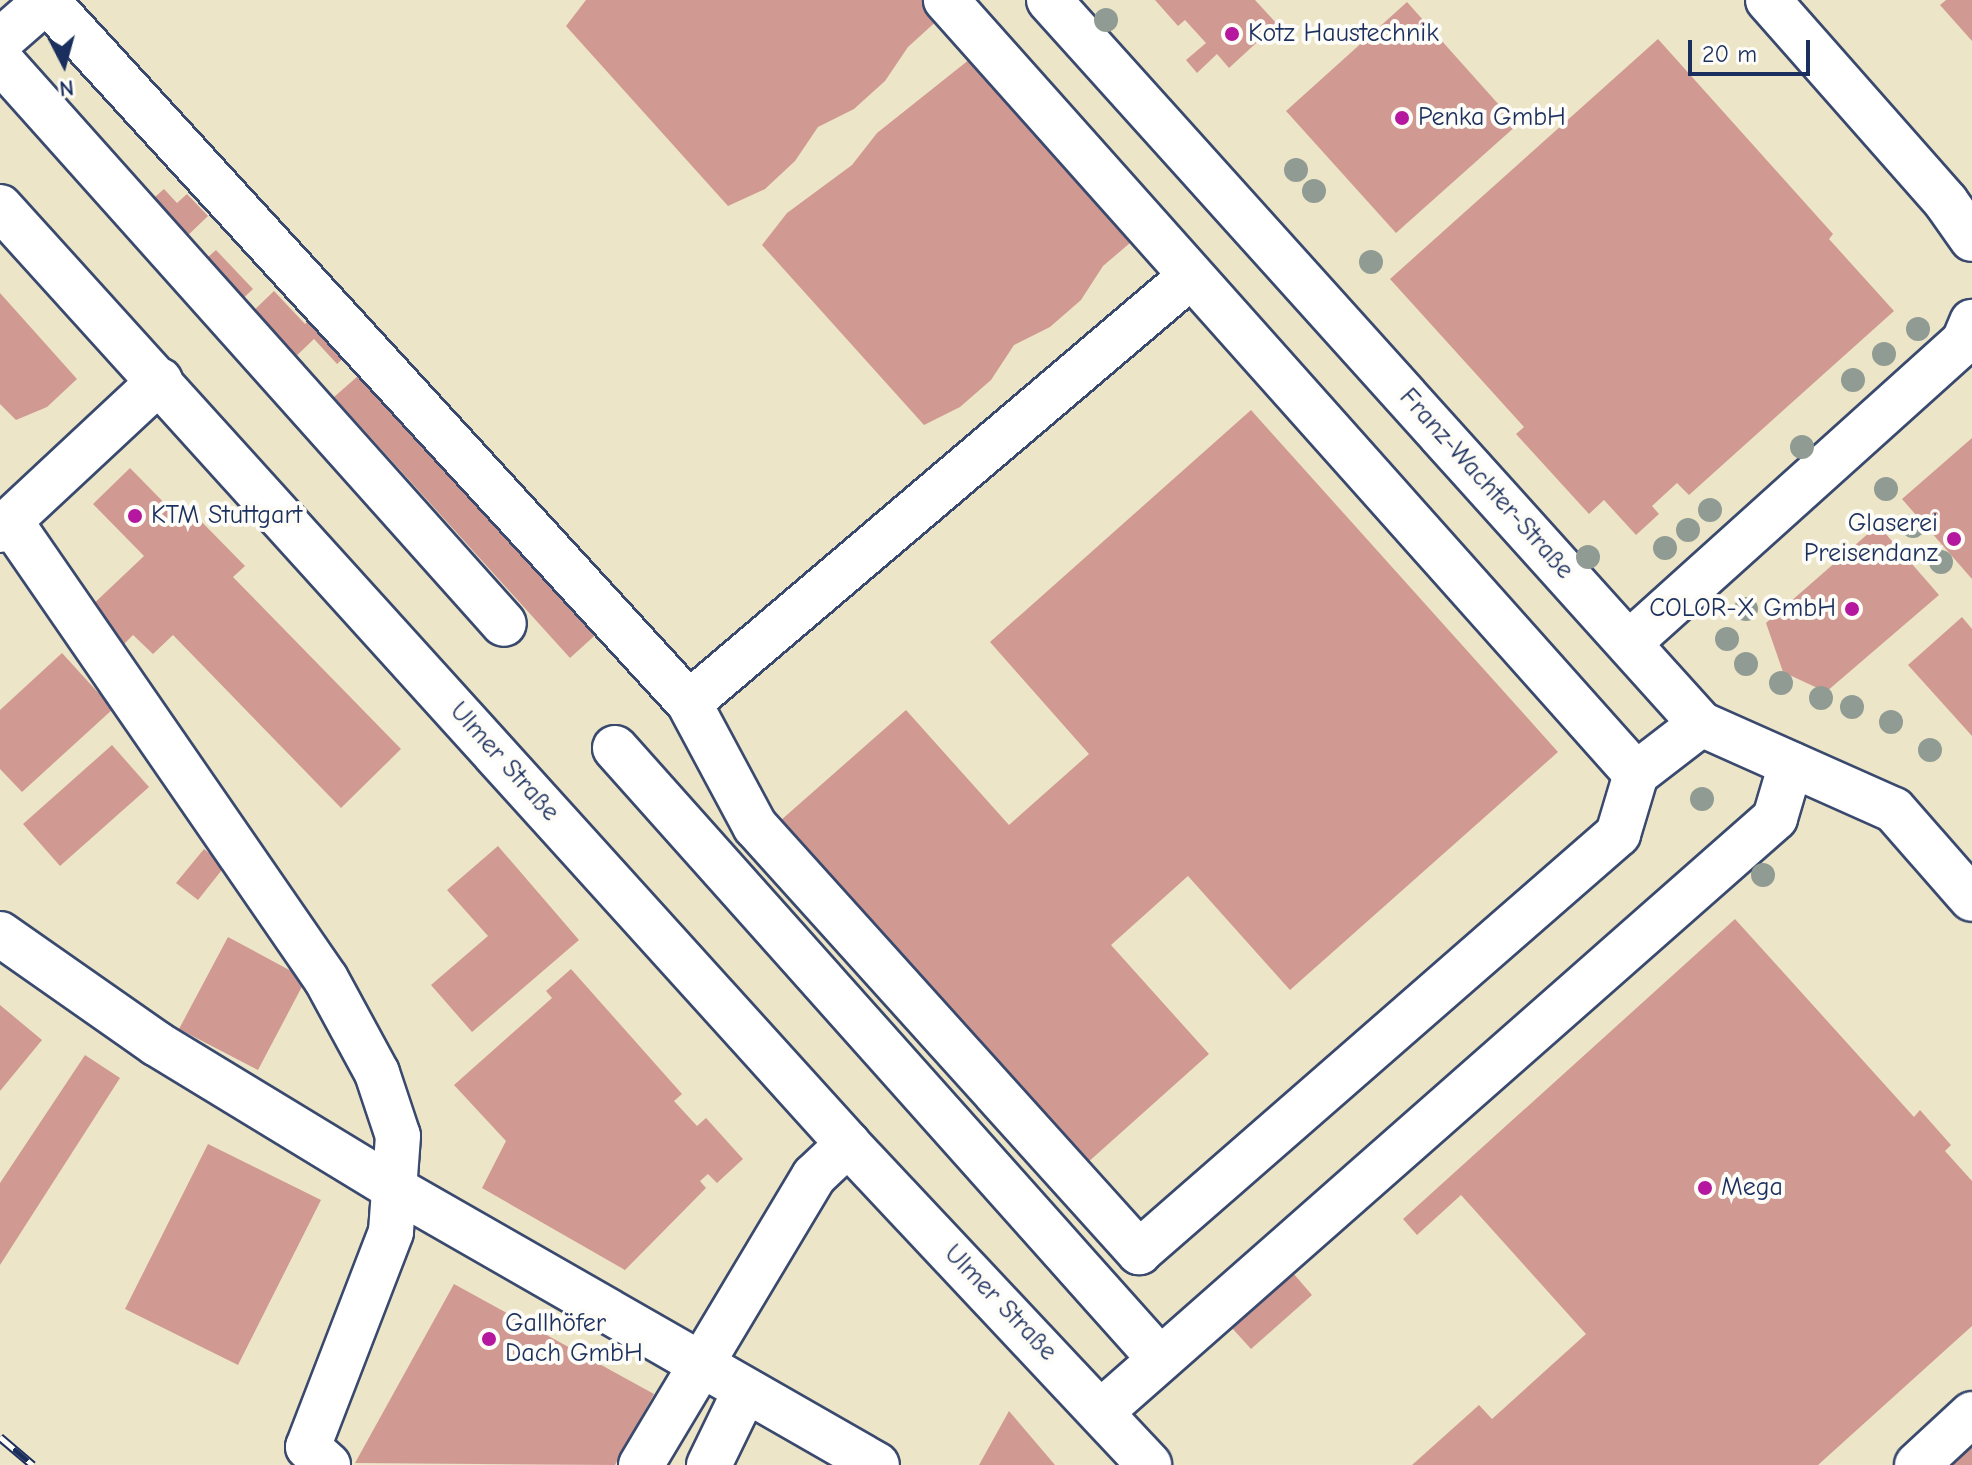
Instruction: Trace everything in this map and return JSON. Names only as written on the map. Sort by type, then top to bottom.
[{"type":"street","points":[[0,41],[46,0],[689,703],[755,826],[1139,1252],[1618,834],[1636,774],[1701,724]]},
{"type":"street","points":[[946,0],[1636,774]]},
{"type":"street","name":"Franz-Wachter-Straße","points":[[1049,0],[1701,724],[1894,810],[1972,899]]},
{"type":"street","points":[[1768,0],[1946,202],[1972,239]]},
{"type":"street","points":[[0,60],[504,624]]},
{"type":"street","name":"Ulmer Straße","points":[[0,207],[848,1144],[1102,1411],[1149,1465]]},
{"type":"street","points":[[689,703],[1191,276]]},
{"type":"street","points":[[1629,643],[1964,341],[1972,322]]},
{"type":"street","points":[[160,381],[5,526],[326,979],[377,1073],[398,1136],[397,1190],[391,1232],[308,1447],[328,1465]]},
{"type":"street","points":[[615,748],[1160,1359]]},
{"type":"street","points":[[1102,1411],[1775,818],[1791,764]]},
{"type":"street","points":[[0,934],[157,1044],[397,1190],[699,1366],[877,1465]]},
{"type":"street","points":[[641,1465],[814,1176],[848,1144]]},
{"type":"street","points":[[709,1465],[745,1391]]},
{"type":"street","points":[[1917,1465],[1972,1414]]},
{"type":"building","points":[[586,0],[925,0],[941,17],[908,47],[885,81],[854,109],[818,127],[795,161],[765,189],[728,206],[566,26]]},
{"type":"building","name":"Kotz Haustechnik","points":[[1155,0],[1255,0],[1277,24],[1229,68],[1217,54],[1197,73],[1186,60],[1206,43],[1185,20],[1178,26]]},
{"type":"building","points":[[1946,0],[1972,0],[1972,41],[1940,5]]},
{"type":"building","name":"Penka GmbH","points":[[1407,2],[1517,125],[1396,233],[1286,111]]},
{"type":"building","points":[[1658,39],[1833,234],[1829,239],[1894,311],[1689,495],[1677,483],[1652,506],[1659,514],[1636,535],[1604,500],[1589,514],[1516,434],[1524,427],[1390,279]]},
{"type":"building","points":[[975,55],[1137,237],[1103,266],[1081,300],[1050,327],[1014,345],[991,380],[960,407],[924,425],[762,245],[787,213],[852,165],[877,133]]},
{"type":"building","points":[[164,189],[177,203],[187,194],[208,216],[183,240],[148,203]]},
{"type":"building","points":[[216,250],[253,289],[237,304],[200,264]]},
{"type":"building","points":[[274,291],[305,324],[316,314],[350,352],[337,364],[314,339],[290,362],[248,316]]},
{"type":"building","points":[[0,293],[77,379],[47,407],[16,420],[0,404]]},
{"type":"building","points":[[366,369],[602,629],[570,658],[334,397]]},
{"type":"building","points":[[1251,410],[1558,752],[1290,990],[1188,876],[1111,945],[1209,1054],[1086,1164],[780,821],[906,710],[1009,825],[1089,754],[990,642]]},
{"type":"building","name":"Glaserei Preisendanz","points":[[1972,438],[1972,579],[1902,499]]},
{"type":"building","points":[[130,468],[181,520],[191,511],[245,566],[233,577],[401,749],[341,808],[173,635],[153,654],[133,635],[122,646],[87,610],[144,556],[93,504]]},
{"type":"building","name":"COLOR-X GmbH","points":[[1878,525],[1939,595],[1826,692],[1783,672],[1766,623]]},
{"type":"building","points":[[1962,617],[1972,629],[1972,736],[1908,665]]},
{"type":"building","points":[[62,653],[113,709],[22,792],[0,769],[0,710]]},
{"type":"building","points":[[112,745],[149,787],[60,866],[23,824]]},
{"type":"building","points":[[498,846],[579,940],[472,1032],[431,985],[488,936],[447,890]]},
{"type":"building","points":[[204,849],[225,866],[198,900],[176,883]]},
{"type":"building","name":"Mega","points":[[1735,919],[1914,1117],[1920,1110],[1951,1145],[1945,1151],[1972,1181],[1972,1326],[1818,1465],[1412,1465],[1479,1405],[1492,1419],[1586,1334],[1461,1195],[1417,1235],[1403,1219]]},
{"type":"building","points":[[228,937],[306,979],[258,1070],[179,1029]]},
{"type":"building","points":[[571,969],[682,1094],[674,1101],[697,1126],[706,1118],[743,1159],[717,1183],[708,1174],[700,1181],[706,1188],[625,1270],[482,1188],[506,1141],[454,1085],[552,998],[546,991]]},
{"type":"building","points":[[0,1005],[42,1040],[0,1091]]},
{"type":"building","points":[[85,1055],[120,1078],[0,1265],[0,1183]]},
{"type":"building","points":[[208,1144],[321,1200],[238,1365],[125,1309]]},
{"type":"building","points":[[1293,1273],[1312,1295],[1251,1349],[1232,1328]]},
{"type":"building","name":"Gallhöfer Dach GmbH","points":[[454,1284],[654,1394],[615,1465],[355,1463]]},
{"type":"building","points":[[1009,1411],[1055,1465],[979,1465]]},
{"type":"building","points":[[1972,1441],[1972,1465],[1945,1465]]},
{"type":"railway","points":[[0,1437],[33,1465]]},
{"type":"place","name":"Kotz Haustechnik","points":[[1232,34]]},
{"type":"place","name":"Penka GmbH","points":[[1402,118]]},
{"type":"place","name":"KTM Stuttgart","points":[[135,516]]},
{"type":"place","name":"Glaserei Preisendanz","points":[[1954,539]]},
{"type":"place","name":"COLOR-X GmbH","points":[[1852,609]]},
{"type":"place","name":"Mega","points":[[1705,1188]]},
{"type":"place","name":"Gallhöfer Dach GmbH","points":[[489,1339]]}]
